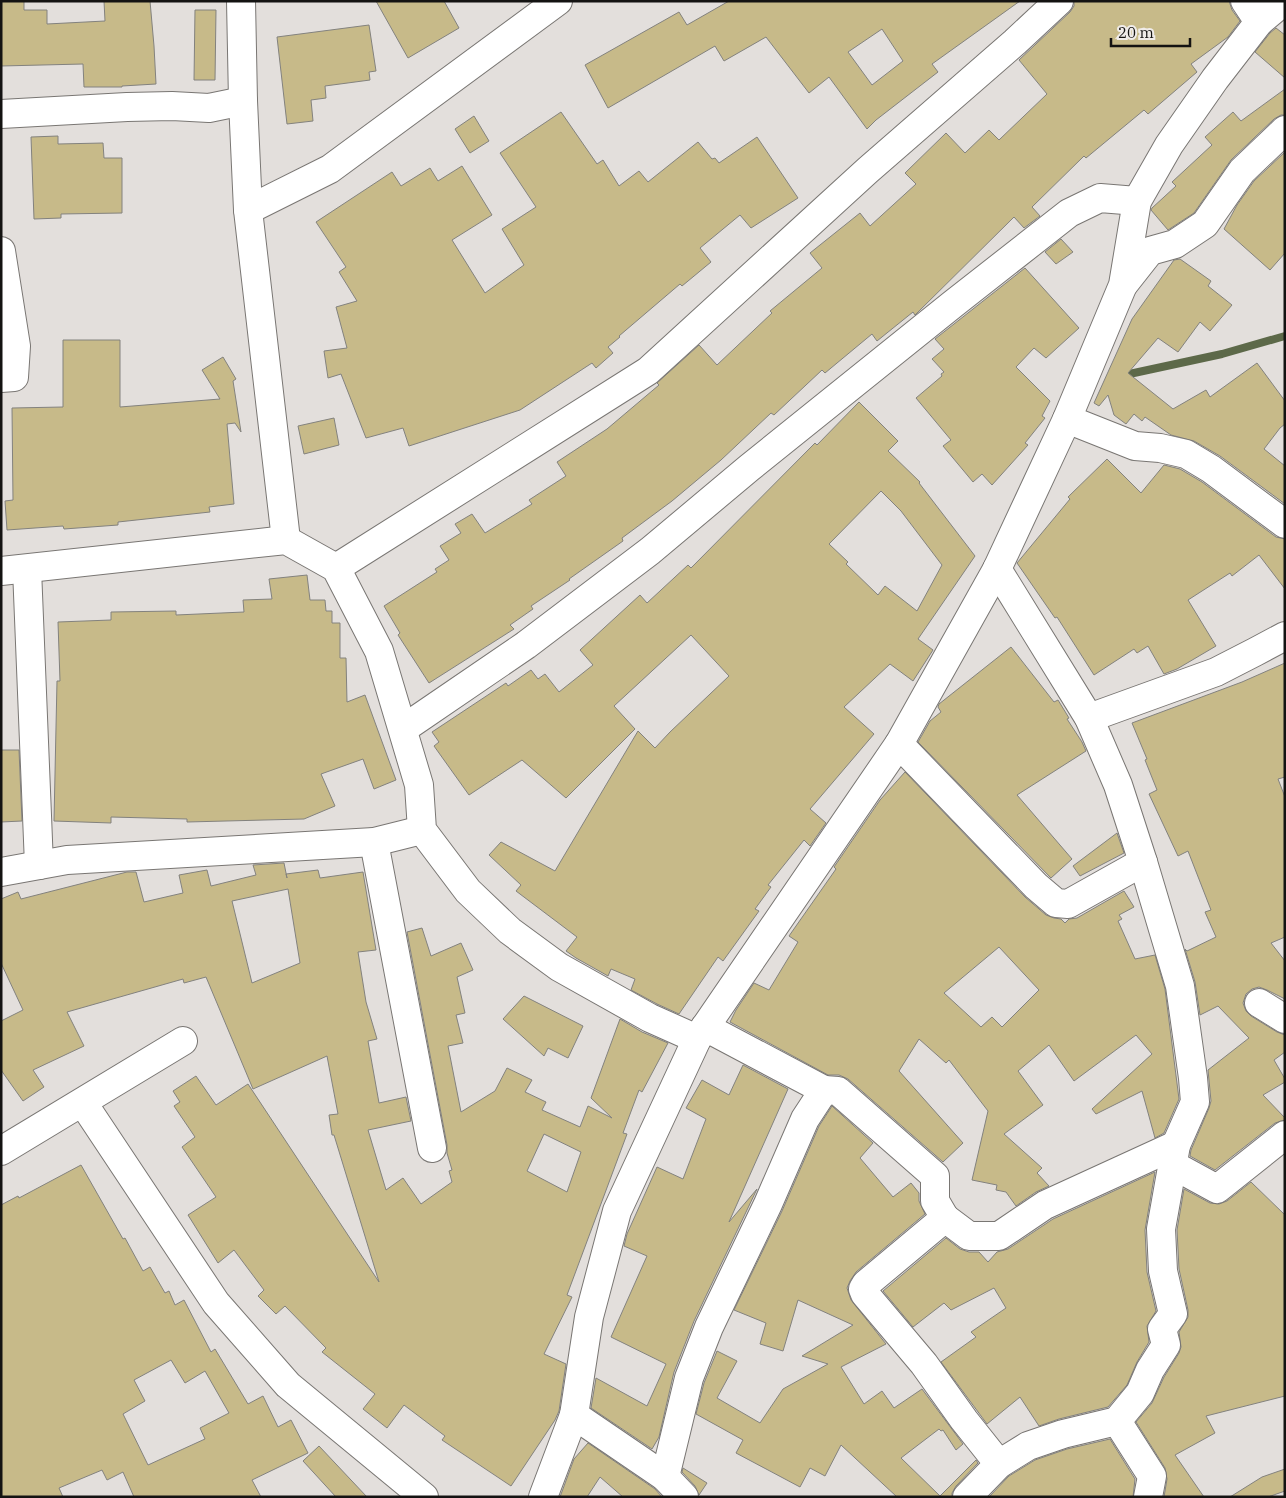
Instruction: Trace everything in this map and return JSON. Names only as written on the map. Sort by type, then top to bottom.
[{"type":"street","points":[[241,1],[248,210],[286,540]]},
{"type":"street","points":[[248,210],[330,169],[558,1]]},
{"type":"street","points":[[336,568],[648,371],[868,170],[1015,42],[1059,1]]},
{"type":"street","points":[[543,1497],[574,1415],[589,1317],[617,1211],[701,1033],[899,744],[997,569],[1067,419],[1123,285],[1137,202],[1169,145],[1215,80],[1252,11],[1284,1]]},
{"type":"street","points":[[1,114],[172,106],[209,108],[243,101]]},
{"type":"street","points":[[1123,285],[1150,251],[1176,244],[1205,224],[1242,172],[1285,130]]},
{"type":"street","points":[[403,729],[526,645],[650,551],[937,316],[1069,213],[1100,198],[1137,202]]},
{"type":"street","points":[[1,251],[16,346],[14,377],[1,378]]},
{"type":"street","points":[[1067,419],[1135,446],[1160,448],[1186,454],[1211,469],[1285,524]]},
{"type":"street","points":[[39,865],[14,570],[286,540],[336,568],[379,651],[419,785],[422,830],[468,890],[510,931],[559,967],[650,1018],[701,1033],[824,1090],[838,1091],[935,1176],[935,1200],[945,1218],[969,1236],[999,1236],[1045,1205],[1175,1155]]},
{"type":"street","points":[[967,1497],[999,1464],[1028,1446],[1063,1434],[1117,1421],[1140,1392],[1150,1370],[1166,1345],[1162,1329],[1173,1314],[1163,1271],[1161,1229],[1175,1155],[1195,1102],[1180,986],[1118,785],[1089,718],[997,569]]},
{"type":"street","points":[[1089,718],[1216,672],[1285,636]]},
{"type":"street","points":[[899,744],[1036,886],[1056,903],[1068,904],[1143,862]]},
{"type":"street","points":[[1,872],[67,860],[374,842],[422,830]]},
{"type":"street","points":[[374,842],[432,1148]]},
{"type":"street","points":[[1259,1003],[1285,1019]]},
{"type":"street","points":[[1,1151],[183,1041]]},
{"type":"street","points":[[665,1477],[689,1378],[709,1327],[768,1204],[805,1119],[824,1090]]},
{"type":"street","points":[[83,1103],[216,1303],[288,1385],[424,1497]]},
{"type":"street","points":[[1175,1155],[1217,1189],[1285,1135]]},
{"type":"street","points":[[945,1218],[863,1289],[864,1294],[924,1364],[964,1420],[999,1464]]},
{"type":"street","points":[[574,1415],[665,1477],[684,1497]]},
{"type":"street","points":[[1117,1421],[1152,1476],[1148,1497]]},
{"type":"building","points":[[1,1],[24,1],[24,10],[47,10],[47,24],[105,21],[104,1],[150,1],[156,84],[122,87],[84,87],[83,64],[1,66]]},
{"type":"building","points":[[376,1],[444,1],[459,28],[408,58]]},
{"type":"building","points":[[729,1],[1020,1],[932,64],[938,72],[867,129],[829,77],[809,93],[766,37],[724,61],[715,46],[608,108],[585,65],[679,12],[687,25]],"holes":[[[882,29],[903,61],[872,85],[848,52]]]},
{"type":"building","points":[[1074,1],[1229,1],[1232,10],[1240,21],[1228,37],[1191,64],[1197,72],[1148,114],[1144,110],[1086,158],[1084,156],[1032,207],[1040,216],[1024,228],[1014,217],[915,315],[913,312],[877,341],[872,334],[825,373],[822,370],[774,415],[771,413],[721,460],[672,501],[622,538],[623,541],[531,606],[533,609],[510,625],[514,629],[429,683],[398,635],[400,633],[384,606],[437,572],[435,569],[449,560],[440,546],[461,533],[455,524],[472,514],[485,533],[532,504],[529,500],[566,476],[557,462],[607,429],[659,385],[657,383],[699,345],[717,365],[772,313],[770,311],[822,268],[810,253],[860,213],[870,226],[916,184],[905,173],[946,133],[965,153],[989,130],[999,140],[1047,94],[1019,60],[1070,12],[1074,6]]},
{"type":"building","points":[[195,10],[216,10],[215,80],[194,80]]},
{"type":"building","points":[[369,25],[376,71],[369,72],[370,80],[325,86],[326,98],[311,100],[313,121],[287,124],[277,37]]},
{"type":"building","points":[[1276,28],[1285,35],[1285,78],[1255,52]]},
{"type":"building","points":[[1285,89],[1285,115],[1274,119],[1231,160],[1194,213],[1168,230],[1151,210],[1176,186],[1172,182],[1212,145],[1205,137],[1233,112],[1241,121]]},
{"type":"building","points":[[561,112],[597,164],[603,160],[619,186],[639,171],[648,182],[698,142],[712,159],[715,158],[719,163],[757,137],[798,198],[751,228],[740,215],[700,248],[711,262],[682,286],[680,284],[619,336],[608,347],[613,353],[596,368],[592,363],[520,410],[409,446],[403,428],[366,438],[341,374],[328,378],[324,351],[347,348],[336,307],[357,301],[339,272],[346,267],[316,222],[392,172],[401,186],[430,168],[438,181],[462,166],[492,215],[452,240],[485,293],[524,265],[502,229],[536,207],[500,153]]},
{"type":"building","points":[[474,116],[489,141],[470,153],[455,129]]},
{"type":"building","points":[[58,136],[58,144],[103,143],[104,158],[122,158],[122,213],[61,214],[61,218],[34,219],[31,137]]},
{"type":"building","points":[[1285,152],[1285,253],[1270,270],[1224,229],[1237,205],[1254,181]]},
{"type":"building","points":[[1061,239],[1073,252],[1056,264],[1045,252]]},
{"type":"building","points":[[1180,259],[1211,281],[1208,286],[1232,305],[1210,331],[1200,322],[1178,352],[1158,338],[1128,373],[1173,409],[1206,390],[1210,397],[1257,363],[1285,401],[1285,424],[1264,449],[1285,466],[1285,504],[1220,456],[1194,441],[1171,435],[1145,417],[1142,421],[1134,414],[1126,424],[1114,415],[1108,395],[1099,406],[1094,403],[1132,319],[1174,260]]},
{"type":"building","points":[[1025,268],[1079,328],[1046,358],[1034,348],[1016,367],[1050,401],[1042,416],[1045,418],[1025,443],[1028,445],[992,485],[982,474],[973,482],[943,446],[951,440],[916,398],[942,376],[941,374],[944,372],[932,359],[944,349],[935,339]]},
{"type":"building","points":[[63,340],[120,340],[120,407],[220,399],[202,370],[223,357],[236,379],[233,381],[241,432],[235,423],[227,424],[234,504],[209,507],[210,512],[118,522],[118,525],[64,529],[63,526],[7,530],[5,501],[13,500],[12,408],[63,407]]},
{"type":"building","points":[[859,402],[898,441],[888,451],[920,482],[975,556],[918,639],[933,650],[913,681],[890,664],[844,707],[874,734],[810,809],[826,823],[810,846],[804,840],[768,885],[771,887],[755,909],[759,911],[723,961],[718,957],[679,1014],[631,990],[635,979],[611,969],[608,976],[566,951],[577,937],[516,891],[521,885],[489,855],[501,842],[555,871],[638,731],[655,748],[729,676],[691,635],[614,706],[635,729],[566,798],[522,760],[469,795],[434,746],[439,742],[432,732],[506,683],[508,686],[531,670],[538,679],[545,674],[559,692],[593,665],[580,650],[640,595],[647,603],[688,565],[691,568],[815,443],[817,445]],"holes":[[[881,491],[901,511],[942,565],[917,611],[885,586],[878,595],[846,564],[848,562],[829,544]]]},
{"type":"building","points":[[334,418],[339,445],[304,454],[298,426]]},
{"type":"building","points":[[1107,459],[1141,493],[1164,465],[1180,469],[1202,482],[1276,537],[1285,539],[1285,589],[1259,555],[1232,576],[1230,573],[1188,600],[1216,646],[1177,669],[1164,674],[1148,646],[1137,653],[1134,649],[1094,675],[1057,617],[1055,618],[1017,563],[1070,499],[1068,497]]},
{"type":"building","points":[[307,575],[310,600],[325,600],[326,611],[332,611],[332,623],[340,623],[340,658],[346,658],[347,702],[365,695],[396,780],[374,789],[363,759],[321,774],[335,806],[304,819],[187,822],[187,819],[111,817],[111,823],[54,821],[57,681],[60,681],[58,622],[111,620],[111,612],[176,611],[176,615],[244,612],[243,600],[272,599],[269,579]]},
{"type":"building","points":[[1011,647],[1054,702],[1058,700],[1086,751],[1017,795],[1072,859],[1051,878],[918,742],[930,721],[941,712],[938,707],[939,704]]},
{"type":"building","points":[[1285,663],[1285,777],[1278,779],[1285,797],[1285,937],[1271,943],[1285,961],[1285,999],[1259,987],[1252,989],[1246,994],[1243,1003],[1246,1011],[1251,1016],[1285,1035],[1285,1052],[1274,1060],[1285,1082],[1263,1095],[1285,1120],[1275,1123],[1215,1170],[1190,1156],[1211,1101],[1208,1070],[1249,1038],[1218,1006],[1200,1015],[1195,982],[1185,949],[1187,951],[1216,937],[1205,912],[1211,910],[1188,851],[1178,856],[1149,794],[1157,790],[1132,723],[1242,682]]},
{"type":"building","points":[[1,750],[19,750],[22,821],[1,822]]},
{"type":"building","points":[[905,772],[1025,897],[1046,915],[1061,919],[1065,923],[1069,919],[1077,918],[1124,891],[1134,907],[1119,915],[1122,919],[1118,921],[1135,959],[1155,955],[1165,989],[1179,1099],[1164,1133],[1155,1138],[1142,1091],[1096,1114],[1092,1109],[1152,1054],[1136,1035],[1074,1081],[1049,1045],[1018,1071],[1043,1105],[1004,1134],[1042,1168],[1037,1173],[1049,1186],[1036,1192],[1016,1206],[1006,1192],[996,1190],[997,1185],[972,1180],[988,1111],[949,1060],[946,1063],[919,1039],[899,1071],[963,1143],[943,1162],[848,1079],[839,1075],[828,1075],[730,1022],[754,983],[769,990],[798,942],[789,936],[836,869],[834,867],[880,800]],"holes":[[[999,947],[1039,990],[1002,1027],[992,1017],[981,1027],[944,993]]]},
{"type":"building","points":[[1117,833],[1124,853],[1080,876],[1073,866]]},
{"type":"building","points":[[284,863],[286,874],[318,870],[320,878],[363,872],[376,950],[358,952],[366,1002],[377,1039],[368,1041],[379,1103],[406,1097],[411,1121],[368,1130],[386,1190],[403,1178],[421,1204],[452,1182],[449,1171],[452,1170],[447,1153],[407,932],[422,928],[431,956],[461,943],[473,970],[457,977],[465,1013],[456,1015],[463,1043],[448,1046],[461,1112],[495,1091],[507,1068],[532,1080],[525,1092],[546,1102],[542,1110],[580,1127],[588,1106],[612,1118],[591,1098],[620,1019],[642,1032],[668,1043],[642,1092],[639,1090],[623,1133],[627,1134],[567,1295],[572,1297],[544,1354],[566,1364],[559,1411],[511,1486],[442,1440],[445,1436],[404,1405],[387,1428],[363,1409],[375,1394],[322,1352],[326,1348],[285,1306],[276,1314],[258,1296],[264,1290],[234,1250],[218,1263],[188,1215],[216,1197],[182,1147],[195,1137],[174,1106],[180,1102],[173,1091],[196,1076],[216,1105],[248,1084],[379,1282],[334,1135],[332,1135],[329,1115],[338,1114],[327,1056],[253,1089],[206,977],[184,983],[183,979],[67,1012],[84,1046],[33,1070],[44,1087],[23,1101],[1,1070],[1,1021],[23,1010],[1,963],[1,899],[18,892],[21,899],[127,872],[136,872],[144,902],[183,893],[179,875],[207,870],[211,886],[256,875],[253,865]],"holes":[[[288,889],[300,963],[252,983],[232,901]],[[544,1134],[581,1152],[567,1192],[527,1171]]]},
{"type":"building","points":[[524,996],[583,1026],[568,1058],[548,1048],[544,1056],[503,1019]]},
{"type":"building","points":[[743,1065],[788,1089],[729,1222],[757,1189],[694,1321],[674,1372],[659,1437],[652,1449],[591,1408],[596,1378],[647,1406],[666,1364],[611,1337],[647,1256],[624,1246],[627,1234],[657,1167],[683,1179],[706,1119],[686,1108],[702,1080],[729,1095]]},
{"type":"building","points":[[832,1106],[873,1143],[860,1158],[893,1197],[911,1183],[919,1193],[919,1201],[925,1214],[856,1272],[850,1281],[847,1288],[851,1300],[886,1344],[841,1367],[864,1404],[882,1391],[894,1408],[922,1389],[963,1444],[956,1450],[943,1430],[939,1429],[901,1458],[940,1496],[976,1460],[978,1463],[956,1486],[952,1497],[897,1497],[841,1445],[825,1476],[810,1468],[800,1487],[736,1453],[743,1440],[696,1414],[704,1383],[717,1351],[737,1361],[717,1398],[760,1423],[783,1389],[828,1364],[802,1356],[853,1325],[798,1300],[783,1351],[760,1344],[766,1323],[734,1310],[782,1211],[819,1126]]},
{"type":"building","points":[[81,1165],[143,1271],[150,1267],[165,1293],[169,1291],[175,1305],[184,1300],[211,1352],[215,1349],[248,1404],[263,1396],[278,1427],[291,1420],[308,1453],[252,1480],[261,1497],[134,1497],[123,1472],[107,1480],[102,1470],[59,1488],[63,1497],[1,1497],[1,1205],[18,1196],[19,1198]],"holes":[[[171,1360],[185,1383],[205,1371],[229,1413],[200,1428],[205,1439],[148,1465],[123,1414],[145,1401],[134,1380]]]},
{"type":"building","points":[[1155,1172],[1145,1230],[1147,1272],[1156,1311],[1147,1326],[1149,1342],[1137,1362],[1127,1385],[1108,1407],[1039,1426],[1020,1397],[987,1424],[941,1362],[976,1337],[971,1332],[1006,1308],[994,1288],[951,1310],[944,1303],[913,1327],[883,1291],[946,1238],[960,1249],[969,1252],[979,1252],[988,1262],[997,1252],[1008,1249],[1053,1219]]},
{"type":"building","points":[[1251,1182],[1285,1215],[1285,1396],[1206,1416],[1215,1433],[1175,1455],[1204,1497],[1164,1497],[1167,1479],[1165,1468],[1136,1422],[1152,1403],[1164,1377],[1179,1353],[1181,1347],[1179,1332],[1188,1317],[1179,1269],[1177,1230],[1184,1189],[1210,1203],[1219,1204],[1227,1201]]},
{"type":"building","points":[[1110,1439],[1135,1479],[1133,1497],[989,1497],[1009,1476],[1035,1460],[1067,1449]]},
{"type":"building","points":[[588,1443],[655,1489],[662,1497],[623,1497],[600,1477],[587,1497],[560,1497],[574,1459]]},
{"type":"building","points":[[319,1446],[367,1497],[336,1497],[303,1461]]},
{"type":"building","points":[[683,1468],[707,1483],[699,1495],[695,1486],[682,1472]]},
{"type":"building","points":[[1285,1469],[1285,1491],[1268,1497],[1230,1497],[1262,1477]]},
{"type":"waterway","points":[[1120,376],[1222,354],[1285,336]]}]
